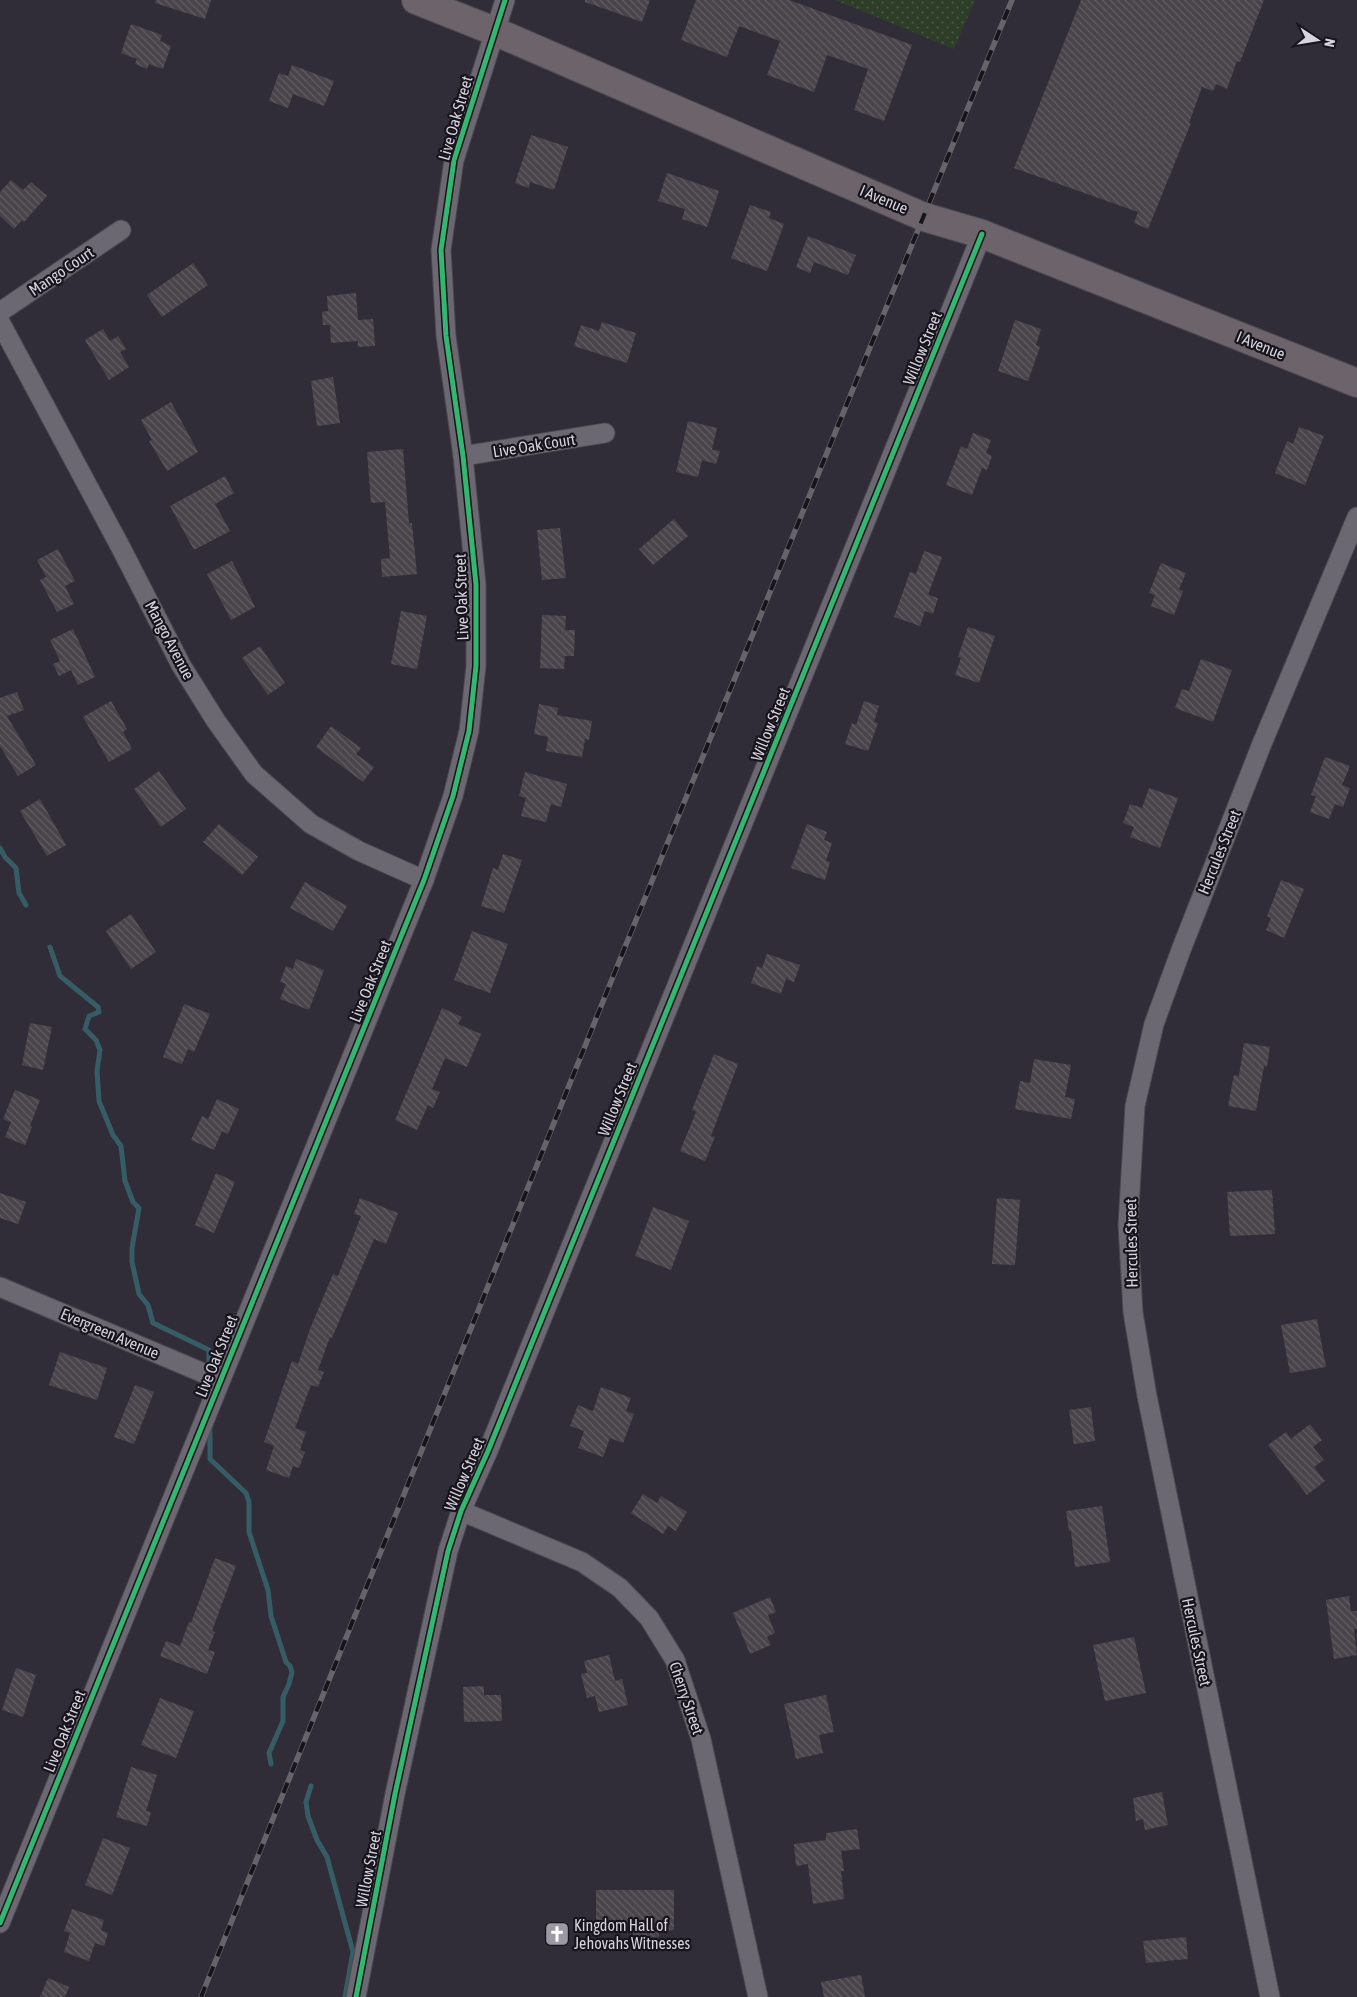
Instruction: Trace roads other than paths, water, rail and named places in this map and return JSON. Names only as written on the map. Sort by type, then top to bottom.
[{"type":"main road","name":"I Avenue","points":[[416,0],[494,31],[924,217],[982,234],[1357,384]]},
{"type":"street","name":"Live Oak Street","points":[[0,1923],[424,880],[453,796],[469,731],[476,666],[476,584],[463,456],[446,336],[441,250],[454,160],[505,0]]},
{"type":"street","name":"Mango Court","points":[[0,312],[121,230]]},
{"type":"street","name":"Willow Street","points":[[356,1997],[395,1794],[443,1571],[461,1511],[491,1442],[982,234]]},
{"type":"street","name":"Mango Avenue","points":[[0,322],[121,548],[181,665],[216,721],[254,774],[311,824],[359,851],[424,880]]},
{"type":"street","name":"Live Oak Court","points":[[463,456],[605,433]]},
{"type":"street","name":"Hercules Street","points":[[1270,1997],[1147,1396],[1134,1312],[1128,1225],[1135,1106],[1154,1024],[1181,950],[1258,755],[1357,517]]},
{"type":"street","name":"Evergreen Avenue","points":[[0,1287],[220,1380]]},
{"type":"street","name":"Cherry Street","points":[[461,1511],[590,1567],[620,1588],[649,1618],[675,1660],[700,1739],[758,1997]]},
{"type":"waterway","points":[[0,848],[5,857],[16,868],[19,893],[26,905]]},
{"type":"waterway","points":[[50,947],[60,976],[98,1007],[99,1012],[89,1016],[85,1029],[96,1040],[100,1050],[97,1071],[99,1101],[113,1135],[121,1146],[125,1181],[133,1202],[139,1208],[132,1248],[132,1262],[139,1294],[148,1305],[153,1323],[209,1350],[209,1371]]},
{"type":"waterway","points":[[210,1427],[210,1459],[246,1493],[249,1502],[249,1532],[268,1590],[271,1616],[286,1662],[292,1672],[283,1697],[283,1721],[269,1753],[271,1764]]},
{"type":"waterway","points":[[311,1786],[306,1802],[308,1816],[317,1840],[327,1857],[353,1952],[345,1997]]},
{"type":"railway","points":[[201,1997],[625,947],[1012,0]]},
{"type":"place","name":"Kingdom Hall of Jehovahs Witnesses","points":[[557,1934]]}]
